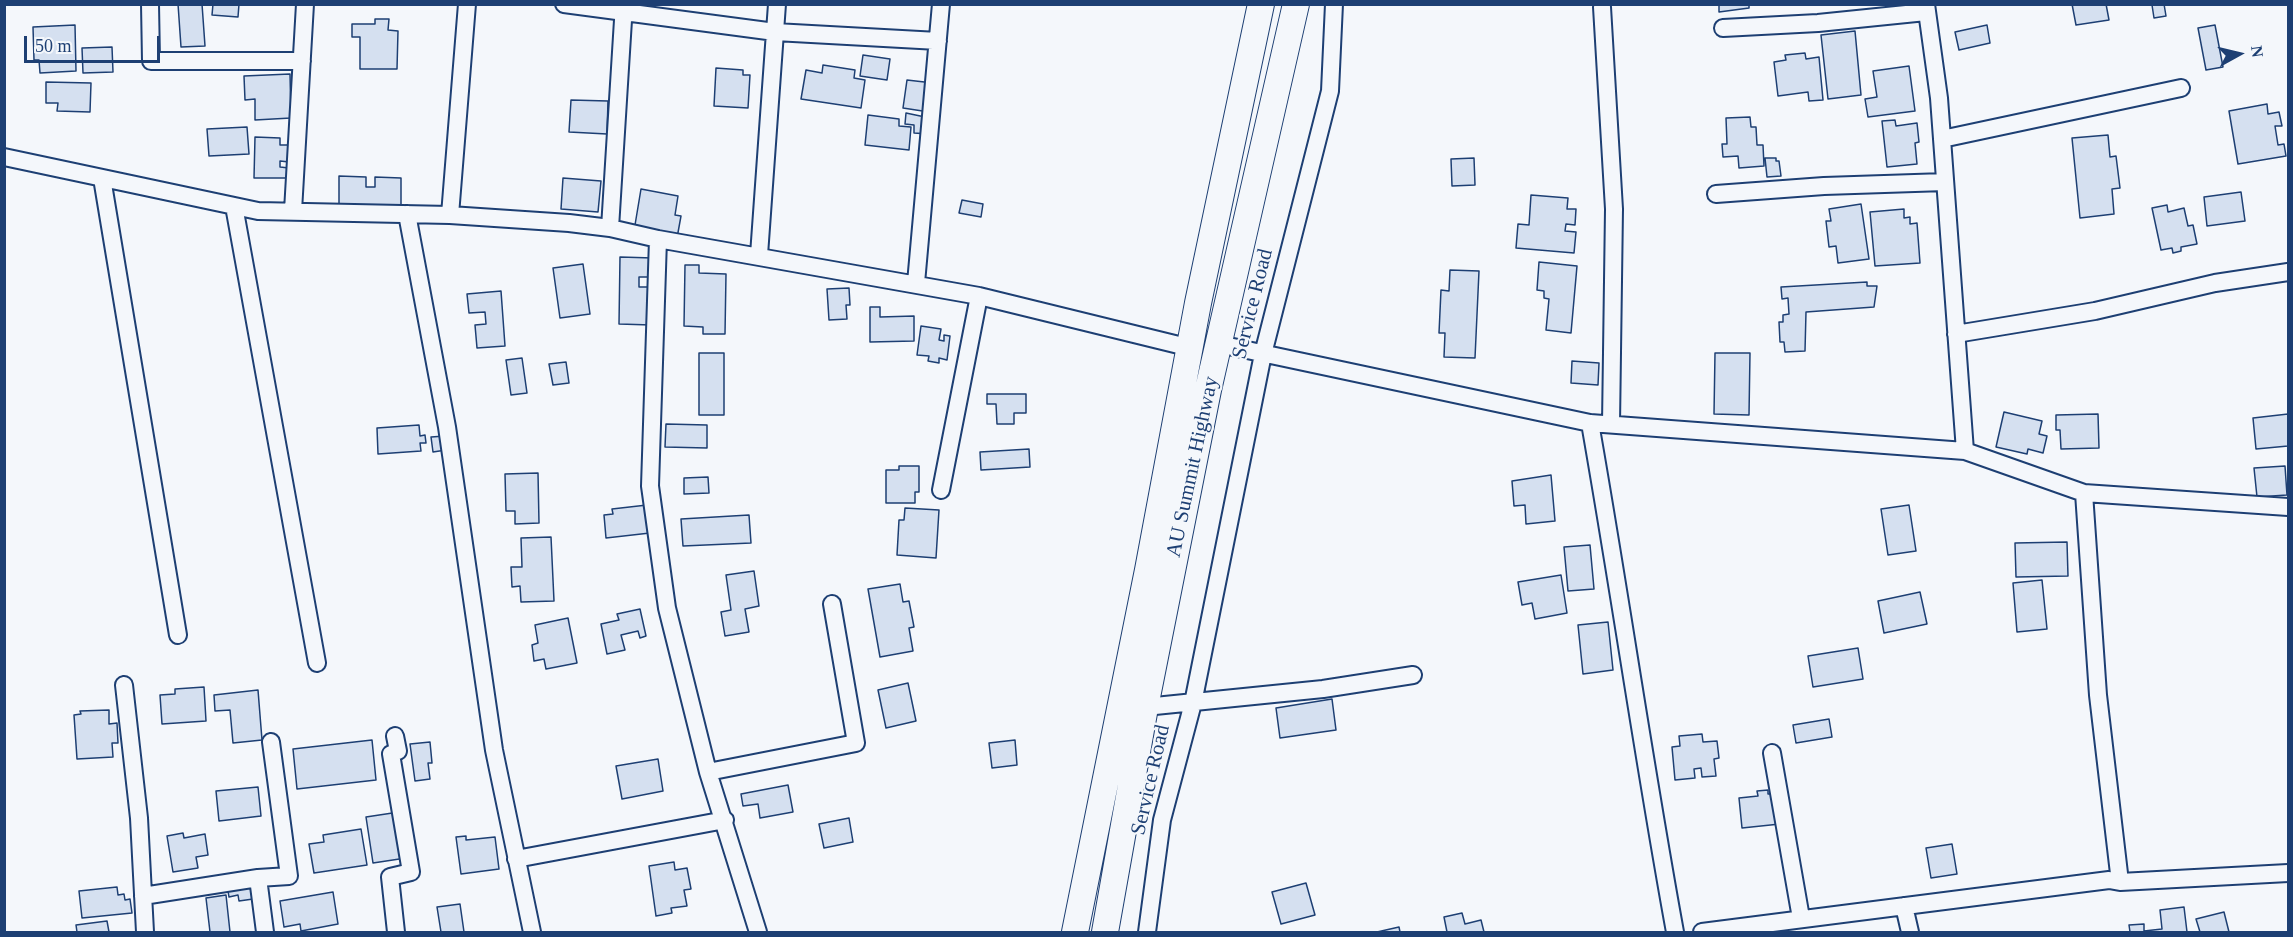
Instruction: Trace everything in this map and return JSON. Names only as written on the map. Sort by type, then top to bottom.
[{"type":"main road","name":"AU Summit Highway","points":[[1075,933],[1261,4]]},
{"type":"main road","name":"AU Summit Highway","points":[[1105,933],[1145,707],[1219,344],[1296,4]]},
{"type":"street","points":[[150,4],[151,61],[302,62]]},
{"type":"street","points":[[294,212],[305,4]]},
{"type":"street","points":[[450,214],[467,4]]},
{"type":"street","points":[[564,4],[624,9],[775,32],[938,41]]},
{"type":"street","points":[[759,255],[777,4]]},
{"type":"street","points":[[916,283],[941,4]]},
{"type":"street","name":"Service Road","points":[[1147,933],[1162,820],[1193,703],[1263,354],[1330,91],[1334,4]]},
{"type":"street","points":[[1602,7],[1614,209],[1611,424]]},
{"type":"street","points":[[1723,28],[1818,22],[1926,8],[1942,139],[1965,451]]},
{"type":"street","points":[[610,228],[624,9]]},
{"type":"street","points":[[1942,139],[2181,88]]},
{"type":"street","points":[[4,157],[258,211],[450,214],[610,228],[658,239],[759,255],[979,296],[1191,348]]},
{"type":"street","points":[[102,178],[178,635]]},
{"type":"street","points":[[1716,194],[1824,186],[1945,182]]},
{"type":"street","points":[[234,206],[317,663]]},
{"type":"street","points":[[406,214],[447,427],[494,750],[532,933]]},
{"type":"street","points":[[658,239],[650,486],[667,608],[708,772],[725,820],[758,933]]},
{"type":"street","points":[[1956,333],[2095,311],[2215,283],[2289,272]]},
{"type":"street","points":[[941,490],[979,296]]},
{"type":"street","points":[[1219,344],[1590,423],[1792,440],[1965,451],[2084,493],[2289,507]]},
{"type":"street","points":[[1590,423],[1624,619],[1643,760],[1675,933]]},
{"type":"street","points":[[2084,493],[2098,695],[2120,882]]},
{"type":"street","points":[[708,772],[856,743],[832,604]]},
{"type":"street","points":[[1145,707],[1413,675]]},
{"type":"street","points":[[124,685],[139,818],[145,933]]},
{"type":"street","points":[[395,735],[398,751],[391,754],[411,872],[390,877],[396,933]]},
{"type":"street","points":[[143,896],[289,876],[271,742]]},
{"type":"street","points":[[1772,753],[1801,918]]},
{"type":"street","points":[[516,859],[725,820]]},
{"type":"street","points":[[1702,933],[1801,918],[2109,880],[2120,882],[2289,873]]},
{"type":"street","points":[[258,879],[265,933]]},
{"type":"street","points":[[1904,906],[1910,933]]},
{"type":"building","points":[[178,4],[202,4],[205,46],[181,47]]},
{"type":"building","points":[[213,4],[239,4],[238,17],[212,15]]},
{"type":"building","points":[[1719,4],[1749,4],[1749,8],[1719,12]]},
{"type":"building","points":[[2072,4],[2106,4],[2109,20],[2076,25]]},
{"type":"building","points":[[2164,4],[2166,16],[2154,18],[2152,5]]},
{"type":"building","points":[[375,19],[389,19],[388,30],[398,31],[397,69],[360,69],[360,37],[352,37],[352,24],[375,24]]},
{"type":"building","points":[[75,25],[76,71],[40,73],[39,60],[34,60],[33,27]]},
{"type":"building","points":[[1987,25],[1990,43],[1959,50],[1955,32]]},
{"type":"building","points":[[2215,25],[2223,67],[2206,70],[2198,28]]},
{"type":"building","points":[[1855,31],[1861,95],[1828,99],[1821,35]]},
{"type":"building","points":[[112,47],[113,72],[83,73],[82,48]]},
{"type":"building","points":[[1805,53],[1806,59],[1819,57],[1823,100],[1809,101],[1808,92],[1778,96],[1774,62],[1786,60],[1785,55]]},
{"type":"building","points":[[863,55],[890,59],[887,80],[860,76]]},
{"type":"building","points":[[823,65],[855,70],[854,78],[865,80],[861,108],[801,99],[806,70],[822,73]]},
{"type":"building","points":[[1909,66],[1915,111],[1868,117],[1865,99],[1877,97],[1873,71]]},
{"type":"building","points":[[716,68],[743,70],[743,75],[750,75],[748,108],[714,106]]},
{"type":"building","points":[[290,74],[291,118],[255,120],[255,99],[245,100],[244,76]]},
{"type":"building","points":[[907,80],[933,83],[929,112],[903,108]]},
{"type":"building","points":[[46,82],[91,83],[90,112],[57,111],[58,103],[46,103]]},
{"type":"building","points":[[571,100],[608,101],[607,134],[569,132]]},
{"type":"building","points":[[2267,104],[2268,114],[2279,112],[2282,126],[2275,126],[2278,145],[2284,144],[2286,156],[2238,164],[2229,111]]},
{"type":"building","points":[[906,113],[925,117],[928,134],[914,133],[914,125],[905,124]]},
{"type":"building","points":[[868,115],[899,119],[899,126],[911,127],[909,150],[865,145]]},
{"type":"building","points":[[1750,117],[1751,127],[1756,127],[1757,145],[1763,145],[1764,166],[1739,168],[1738,156],[1723,157],[1722,144],[1727,144],[1726,118]]},
{"type":"building","points":[[1895,120],[1896,126],[1917,123],[1919,142],[1915,143],[1917,164],[1887,167],[1882,121]]},
{"type":"building","points":[[247,127],[249,154],[209,156],[207,129]]},
{"type":"building","points":[[2108,135],[2110,157],[2116,156],[2120,188],[2112,189],[2114,214],[2080,218],[2072,138]]},
{"type":"building","points":[[255,137],[280,138],[280,145],[289,145],[289,162],[280,161],[280,167],[289,168],[289,178],[254,178]]},
{"type":"building","points":[[1474,158],[1475,185],[1452,186],[1451,159]]},
{"type":"building","points":[[1765,158],[1776,158],[1776,161],[1779,161],[1781,176],[1767,177]]},
{"type":"building","points":[[339,176],[366,177],[366,187],[375,187],[375,177],[401,178],[401,209],[339,207]]},
{"type":"building","points":[[563,178],[601,181],[598,212],[561,209]]},
{"type":"building","points":[[641,189],[678,196],[675,215],[681,216],[677,238],[634,231]]},
{"type":"building","points":[[2241,192],[2245,221],[2207,226],[2204,197]]},
{"type":"building","points":[[1531,195],[1568,198],[1567,209],[1576,209],[1575,225],[1566,224],[1565,231],[1576,232],[1574,253],[1516,248],[1518,224],[1529,225]]},
{"type":"building","points":[[962,200],[983,204],[981,217],[959,213]]},
{"type":"building","points":[[1861,204],[1869,259],[1838,263],[1836,246],[1829,247],[1826,221],[1831,221],[1829,209]]},
{"type":"building","points":[[2167,205],[2168,212],[2184,208],[2188,226],[2193,225],[2197,244],[2181,247],[2181,251],[2173,253],[2172,248],[2161,250],[2152,208]]},
{"type":"building","points":[[1904,209],[1904,218],[1910,217],[1910,224],[1917,223],[1920,263],[1875,266],[1870,212]]},
{"type":"building","points":[[620,257],[653,258],[652,277],[639,277],[639,287],[652,287],[651,325],[619,324]]},
{"type":"building","points":[[1539,262],[1577,266],[1571,333],[1546,330],[1549,299],[1544,298],[1544,291],[1537,290]]},
{"type":"building","points":[[583,264],[590,314],[560,318],[553,268]]},
{"type":"building","points":[[685,265],[699,265],[699,273],[726,274],[725,334],[703,334],[703,327],[684,326]]},
{"type":"building","points":[[1450,270],[1479,271],[1475,358],[1444,357],[1445,333],[1439,333],[1441,290],[1449,291]]},
{"type":"building","points":[[1867,282],[1867,286],[1877,286],[1874,307],[1806,312],[1805,351],[1785,352],[1784,342],[1780,342],[1779,322],[1783,322],[1783,315],[1789,314],[1788,298],[1782,299],[1781,287]]},
{"type":"building","points":[[849,288],[850,305],[846,305],[847,319],[829,320],[827,289]]},
{"type":"building","points":[[501,291],[505,346],[477,348],[475,325],[486,324],[485,312],[469,313],[467,294]]},
{"type":"building","points":[[870,307],[880,307],[880,317],[914,316],[914,341],[870,342]]},
{"type":"building","points":[[921,326],[941,329],[939,340],[944,341],[944,335],[950,336],[947,360],[939,358],[939,363],[928,361],[929,356],[917,355]]},
{"type":"building","points":[[699,353],[724,353],[724,415],[699,415]]},
{"type":"building","points":[[1715,353],[1750,353],[1749,415],[1714,414]]},
{"type":"building","points":[[522,358],[527,393],[511,395],[506,360]]},
{"type":"building","points":[[1572,361],[1599,363],[1598,385],[1571,383]]},
{"type":"building","points":[[566,362],[569,383],[553,385],[549,364]]},
{"type":"building","points":[[987,394],[1026,394],[1026,413],[1014,413],[1014,424],[997,424],[996,404],[987,404]]},
{"type":"building","points":[[2004,412],[2042,421],[2039,434],[2047,436],[2043,453],[2028,449],[2027,454],[1996,447]]},
{"type":"building","points":[[2098,414],[2099,448],[2061,449],[2060,430],[2056,430],[2056,415]]},
{"type":"building","points":[[2288,414],[2288,446],[2256,449],[2253,418]]},
{"type":"building","points":[[666,424],[707,425],[707,448],[665,447]]},
{"type":"building","points":[[419,425],[420,436],[425,435],[426,443],[420,443],[421,451],[378,454],[377,428]]},
{"type":"building","points":[[445,436],[446,450],[433,452],[431,437]]},
{"type":"building","points":[[1029,449],[1030,467],[981,470],[980,452]]},
{"type":"building","points":[[899,466],[919,466],[919,492],[915,492],[915,503],[886,503],[886,470],[899,470]]},
{"type":"building","points":[[2285,466],[2287,495],[2257,497],[2254,468]]},
{"type":"building","points":[[538,473],[539,523],[515,524],[515,511],[506,511],[505,474]]},
{"type":"building","points":[[1551,475],[1555,521],[1526,524],[1525,505],[1514,506],[1512,481]]},
{"type":"building","points":[[708,477],[709,493],[684,494],[684,478]]},
{"type":"building","points":[[647,505],[650,533],[606,538],[604,515],[613,514],[612,509]]},
{"type":"building","points":[[1909,505],[1916,551],[1888,555],[1881,509]]},
{"type":"building","points":[[905,508],[939,510],[936,558],[897,555],[899,520],[904,520]]},
{"type":"building","points":[[749,515],[751,543],[683,546],[681,519]]},
{"type":"building","points":[[551,537],[554,601],[521,602],[520,586],[512,587],[511,567],[522,567],[521,538]]},
{"type":"building","points":[[2067,542],[2068,576],[2016,577],[2015,543]]},
{"type":"building","points":[[1590,545],[1594,589],[1568,591],[1564,547]]},
{"type":"building","points":[[754,571],[759,606],[745,609],[749,632],[725,636],[721,612],[731,610],[726,575]]},
{"type":"building","points":[[1561,575],[1567,613],[1535,619],[1532,603],[1522,605],[1518,582]]},
{"type":"building","points":[[2042,580],[2047,629],[2017,632],[2013,583]]},
{"type":"building","points":[[900,584],[903,602],[909,601],[914,627],[909,628],[913,651],[880,657],[868,589]]},
{"type":"building","points":[[1920,592],[1927,624],[1884,633],[1878,601]]},
{"type":"building","points":[[640,609],[646,636],[640,638],[638,631],[621,635],[625,650],[607,654],[601,624],[619,620],[617,614]]},
{"type":"building","points":[[568,618],[577,663],[546,669],[544,659],[534,661],[532,645],[538,643],[535,625]]},
{"type":"building","points":[[1608,622],[1613,670],[1583,674],[1578,625]]},
{"type":"building","points":[[1858,648],[1863,679],[1813,687],[1808,656]]},
{"type":"building","points":[[908,683],[916,721],[886,728],[878,690]]},
{"type":"building","points":[[204,687],[206,721],[162,724],[160,695],[175,694],[175,689]]},
{"type":"building","points":[[258,690],[262,740],[233,743],[230,710],[215,711],[214,695]]},
{"type":"building","points":[[1332,699],[1336,730],[1280,738],[1276,708]]},
{"type":"building","points":[[109,710],[109,724],[117,723],[118,743],[112,743],[113,757],[77,759],[74,715],[81,714],[80,711]]},
{"type":"building","points":[[1829,719],[1832,737],[1796,743],[1793,725]]},
{"type":"building","points":[[1702,734],[1703,742],[1717,741],[1719,758],[1714,759],[1716,776],[1702,777],[1701,768],[1694,769],[1695,778],[1675,780],[1672,747],[1680,746],[1679,736]]},
{"type":"building","points":[[372,740],[376,780],[297,789],[293,749]]},
{"type":"building","points":[[1015,740],[1017,765],[992,768],[989,743]]},
{"type":"building","points":[[430,742],[432,763],[428,763],[430,779],[415,781],[410,744]]},
{"type":"building","points":[[658,759],[663,791],[622,799],[616,766]]},
{"type":"building","points":[[788,785],[793,812],[760,818],[758,804],[743,806],[741,794]]},
{"type":"building","points":[[258,787],[261,816],[219,821],[216,791]]},
{"type":"building","points":[[1768,790],[1768,794],[1777,794],[1780,824],[1742,828],[1739,798],[1758,796],[1757,791]]},
{"type":"building","points":[[399,812],[406,858],[373,863],[366,817]]},
{"type":"building","points":[[849,818],[853,842],[824,848],[819,824]]},
{"type":"building","points":[[361,829],[367,865],[314,873],[309,844],[324,842],[323,835]]},
{"type":"building","points":[[183,833],[184,838],[205,834],[208,855],[196,857],[198,868],[173,872],[167,836]]},
{"type":"building","points":[[466,836],[466,840],[495,837],[499,869],[461,874],[456,837]]},
{"type":"building","points":[[1952,844],[1957,874],[1931,878],[1926,848]]},
{"type":"building","points":[[674,862],[675,870],[687,868],[691,889],[684,890],[687,906],[671,908],[672,913],[656,916],[649,866]]},
{"type":"building","points":[[1306,883],[1315,915],[1281,924],[1272,892]]},
{"type":"building","points":[[258,886],[260,898],[239,901],[238,895],[229,897],[228,891]]},
{"type":"building","points":[[117,887],[118,895],[124,894],[125,900],[130,899],[132,913],[82,918],[79,891]]},
{"type":"building","points":[[333,892],[338,924],[301,931],[300,924],[284,927],[280,901]]},
{"type":"building","points":[[226,895],[230,932],[210,932],[206,898]]},
{"type":"building","points":[[460,904],[464,932],[441,932],[437,907]]},
{"type":"building","points":[[2184,907],[2187,932],[2130,932],[2129,925],[2144,924],[2144,931],[2162,929],[2160,910]]},
{"type":"building","points":[[2224,912],[2229,932],[2200,932],[2196,919]]},
{"type":"building","points":[[1462,913],[1465,924],[1481,920],[1484,932],[1447,932],[1444,917]]},
{"type":"building","points":[[107,921],[109,932],[77,932],[76,925]]},
{"type":"building","points":[[1399,927],[1400,932],[1377,932]]}]
